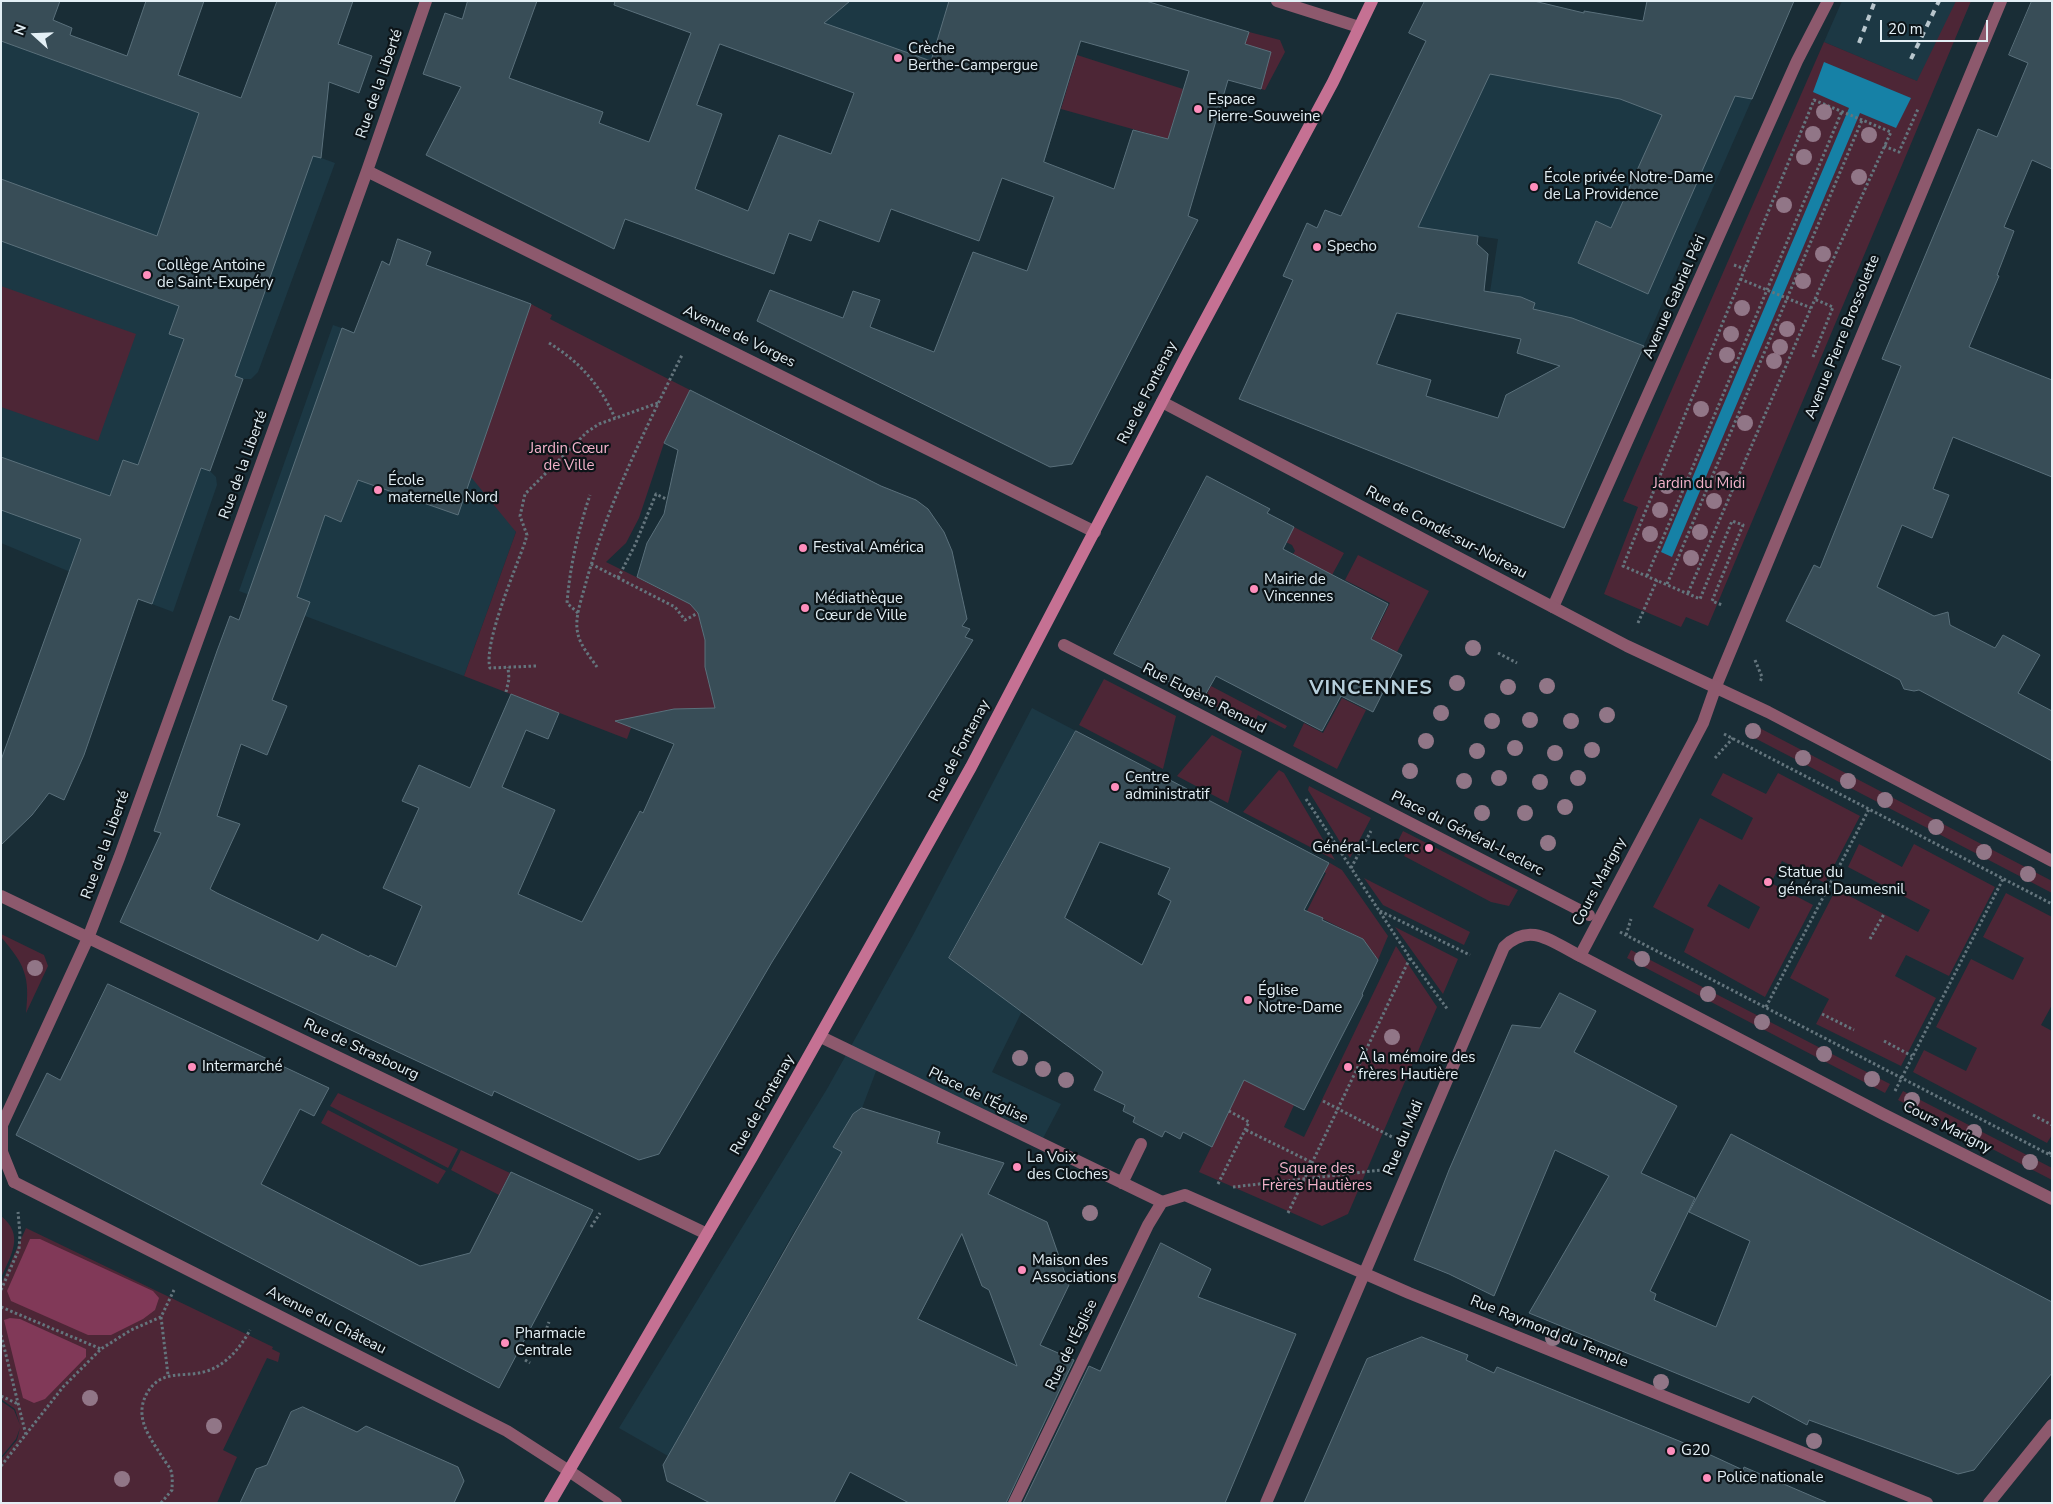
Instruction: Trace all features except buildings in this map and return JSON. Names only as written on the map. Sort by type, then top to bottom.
[{"type":"main road","name":"Rue de Fontenay","points":[[550,1503],[821,1037],[971,767],[1270,196],[1333,82],[1372,1]]},
{"type":"street","name":"Rue de la Liberté","points":[[14,1182],[2,1152],[2,1125],[88,938],[120,858],[368,171],[426,1]]},
{"type":"street","points":[[1277,1],[1359,27]]},
{"type":"street","name":"Avenue Gabriel Péri","points":[[1553,607],[1798,61],[1828,1]]},
{"type":"street","name":"Avenue Pierre Brossolette","points":[[1716,686],[2000,1]]},
{"type":"street","name":"Avenue de Vorges","points":[[368,171],[1095,532]]},
{"type":"street","name":"Rue de Condé-sur-Noireau","points":[[1162,402],[1677,671],[1716,686]]},
{"type":"street","name":"Rue Eugène Renaud","points":[[1064,645],[1330,782]]},
{"type":"street","points":[[1716,686],[2052,861]]},
{"type":"street","name":"Cours Marigny","points":[[1716,686],[1703,723],[1580,956],[1883,1114],[2052,1199]]},
{"type":"street","name":"Place du Général-Leclerc","points":[[1330,782],[1589,916]]},
{"type":"street","name":"Rue de Strasbourg","points":[[1,896],[707,1234]]},
{"type":"street","name":"Rue du Midi","points":[[1266,1503],[1504,947],[1514,937],[1527,933],[1540,936],[1580,956]]},
{"type":"street","name":"Place de l'Église","points":[[821,1037],[1162,1202]]},
{"type":"street","points":[[1122,1183],[1141,1144]]},
{"type":"street","name":"Avenue du Château","points":[[14,1182],[507,1430],[616,1503]]},
{"type":"street","name":"Rue Raymond du Temple","points":[[1162,1202],[1185,1194],[1364,1274],[1927,1503]]},
{"type":"street","name":"Rue de l'Église","points":[[1014,1503],[1148,1225],[1162,1202]]},
{"type":"street","points":[[1989,1503],[2052,1425]]},
{"type":"path","points":[[1688,593],[1814,300],[1891,132],[1814,100],[1624,566],[1700,599],[1732,521],[1743,525],[1712,601],[1724,606]]},
{"type":"path","points":[[1884,146],[1899,152],[1918,109]]},
{"type":"path","points":[[1647,576],[1842,112]]},
{"type":"path","points":[[1666,584],[1862,120]]},
{"type":"path","points":[[1740,279],[1811,308]]},
{"type":"path","points":[[1813,357],[1832,307],[1814,300]]},
{"type":"path","points":[[596,667],[578,635],[578,613],[591,564],[608,516],[644,431],[694,332]]},
{"type":"path","points":[[549,343],[566,354],[595,383],[615,418]]},
{"type":"path","points":[[536,666],[490,668],[488,659],[497,620],[525,542],[526,535],[520,516],[525,494],[587,432],[599,424],[658,403]]},
{"type":"path","points":[[618,578],[635,545],[656,494],[666,499]]},
{"type":"path","points":[[578,613],[567,603],[569,578],[579,526],[590,495]]},
{"type":"path","points":[[591,564],[675,607],[684,620],[698,613]]},
{"type":"path","points":[[1643,611],[1657,580]]},
{"type":"path","points":[[1498,653],[1517,663]]},
{"type":"path","points":[[1754,654],[1762,677],[1758,685]]},
{"type":"path","points":[[506,692],[509,679],[508,667]]},
{"type":"path","points":[[1720,731],[2052,904]]},
{"type":"path","points":[[1712,765],[1716,756],[1733,738]]},
{"type":"path","points":[[1305,796],[1410,958],[1448,1010]]},
{"type":"path","points":[[1351,868],[1383,809]]},
{"type":"path","points":[[1766,1007],[1869,809]]},
{"type":"path","points":[[1883,1114],[2003,879]]},
{"type":"path","points":[[1379,911],[1470,955]]},
{"type":"path","points":[[1626,935],[1634,913]]},
{"type":"path","points":[[1870,939],[1884,914]]},
{"type":"path","points":[[1618,931],[2050,1155],[2052,1150]]},
{"type":"path","points":[[1285,1221],[1410,958]]},
{"type":"path","points":[[1822,1014],[1854,1030]]},
{"type":"path","points":[[1884,1041],[1913,1056]]},
{"type":"path","points":[[1323,1101],[1395,1138]]},
{"type":"path","points":[[1229,1111],[1249,1122],[1216,1189],[1381,1170]]},
{"type":"path","points":[[2033,1115],[2052,1125]]},
{"type":"path","points":[[1246,1130],[1313,1163]]},
{"type":"path","points":[[1,1290],[19,1249],[20,1234],[14,1182]]},
{"type":"path","points":[[592,1227],[600,1213]]},
{"type":"path","points":[[168,1375],[161,1316],[185,1268]]},
{"type":"path","points":[[1,1307],[101,1349]]},
{"type":"path","points":[[162,1503],[172,1490],[171,1471],[142,1422],[142,1408],[146,1394],[157,1382],[168,1375],[207,1372],[221,1364],[239,1349],[262,1307]]},
{"type":"path","points":[[1,1466],[63,1387],[101,1349],[131,1330],[161,1316]]},
{"type":"path","points":[[545,1333],[550,1322]]},
{"type":"path","points":[[1,1335],[26,1435]]},
{"type":"path","points":[[525,1360],[530,1363]]},
{"type":"path","points":[[1,1396],[18,1404]]},
{"type":"shaded area","name":"Crèche Berthe-Campergue","points":[[807,1],[964,1],[1012,150],[809,77],[821,39]]},
{"type":"shaded area","points":[[1842,1],[1971,1],[1933,88],[1824,42]]},
{"type":"shaded area","name":"Collège Antoine de Saint-Exupéry","points":[[1,41],[335,163],[258,372],[251,379],[243,379],[210,471],[216,477],[217,485],[173,612],[99,584],[1,543]]},
{"type":"shaded area","name":"École privée Notre-Dame de La Providence","points":[[1413,68],[1573,71],[1752,99],[1636,363],[1428,320],[1432,283],[1490,292],[1498,239],[1341,216]]},
{"type":"shaded area","name":"École maternelle Nord","points":[[333,325],[504,385],[475,466],[516,532],[464,676],[239,591]]},
{"type":"shaded area","points":[[1032,708],[1076,731],[949,957],[1022,1011],[992,1072],[1061,1104],[1040,1144],[878,1066],[862,1108],[853,1114],[833,1146],[842,1152],[792,1235],[668,1456],[619,1428],[827,1089],[913,935]]},
{"type":"shaded area","points":[[30,1239],[40,1239],[153,1291],[159,1298],[155,1310],[143,1319],[111,1335],[88,1335],[11,1301],[7,1291]]},
{"type":"shaded area","points":[[10,1318],[20,1319],[86,1349],[86,1357],[45,1399],[34,1403],[23,1398],[4,1320]]},
{"type":"green space","name":"Jardin du Midi","points":[[1956,1],[1971,1],[1708,626],[1686,617],[1681,627],[1604,594],[1638,507],[1623,501],[1824,42],[1917,81]]},
{"type":"green space","points":[[1249,32],[1280,40],[1285,52],[1265,90],[1261,89],[1245,44]]},
{"type":"green space","points":[[1077,55],[1183,89],[1168,139],[1061,109]]},
{"type":"green space","points":[[1,286],[136,334],[98,441],[1,407]]},
{"type":"green space","name":"Jardin Cœur de Ville","points":[[531,304],[552,315],[550,319],[690,390],[664,443],[639,518],[626,543],[606,562],[690,604],[698,613],[705,640],[705,667],[729,714],[674,709],[635,717],[627,739],[464,676],[516,532],[471,477]]},
{"type":"green space","points":[[1294,527],[1344,553],[1332,575],[1293,554],[1295,551],[1292,545],[1286,542]]},
{"type":"green space","points":[[1358,555],[1429,591],[1397,652],[1372,639],[1390,603],[1345,580]]},
{"type":"green space","points":[[1104,679],[1176,716],[1163,769],[1079,725]]},
{"type":"green space","points":[[1211,686],[1287,726],[1285,729],[1258,715],[1253,726],[1204,700]]},
{"type":"green space","points":[[1342,698],[1366,710],[1337,769],[1293,746],[1304,723],[1323,733]]},
{"type":"green space","points":[[1750,723],[2052,881],[2052,893],[1745,733]]},
{"type":"green space","points":[[1212,735],[1242,751],[1228,803],[1177,776]]},
{"type":"green space","points":[[1279,770],[1284,773],[1335,860],[1243,812]]},
{"type":"green space","points":[[1723,773],[1766,794],[1778,773],[1860,816],[1825,883],[1782,861],[1771,883],[1813,905],[1765,997],[1684,952],[1694,929],[1653,907],[1700,818],[1742,840],[1753,818],[1711,795]],"holes":[[[1719,884],[1760,907],[1749,929],[1707,906]]]},
{"type":"green space","points":[[1309,786],[1371,818],[1350,858],[1308,790]]},
{"type":"green space","points":[[1403,831],[1518,890],[1509,906],[1491,902],[1404,856],[1409,847],[1398,841]]},
{"type":"green space","points":[[1859,844],[1902,867],[1914,844],[1995,887],[1949,976],[1906,955],[1895,976],[1936,998],[1901,1066],[1816,1024],[1829,999],[1790,978],[1836,889],[1918,932],[1930,910],[1848,867]]},
{"type":"green space","points":[[1330,863],[1342,870],[1388,936],[1378,960],[1363,939],[1307,911],[1326,873],[1324,872]]},
{"type":"green space","points":[[1364,878],[1470,932],[1464,945],[1383,905]]},
{"type":"green space","points":[[2006,893],[2052,917],[2052,1005],[2041,1025],[2052,1031],[2052,1135],[2047,1143],[1913,1072],[1924,1050],[1966,1071],[1977,1048],[1936,1027],[1971,959],[2013,980],[2024,958],[1983,937]]},
{"type":"green space","points":[[1395,927],[1458,959],[1443,994]]},
{"type":"green space","points":[[1,934],[44,955],[48,966],[26,1013],[27,989],[24,972],[16,955],[1,937]]},
{"type":"green space","name":"Square des Frères Hautières","points":[[1396,946],[1437,1007],[1348,1214],[1322,1226],[1199,1172],[1244,1080],[1294,1105],[1284,1127],[1304,1137]]},
{"type":"green space","points":[[1631,950],[1890,1084],[1885,1093],[1627,958]]},
{"type":"green space","points":[[1903,1091],[2052,1168],[2052,1180],[1898,1100]]},
{"type":"green space","points":[[338,1093],[458,1149],[448,1168],[330,1106]]},
{"type":"green space","points":[[328,1110],[446,1171],[438,1184],[321,1123]]},
{"type":"green space","points":[[461,1150],[510,1173],[499,1195],[451,1170]]},
{"type":"green space","points":[[1,1216],[13,1230],[14,1246],[1,1278]]},
{"type":"green space","points":[[26,1228],[273,1347],[272,1349],[280,1353],[278,1362],[267,1358],[223,1450],[237,1457],[217,1503],[1,1503],[1,1459],[17,1440],[20,1428],[16,1439],[1,1457],[1,1401],[14,1410],[20,1425],[15,1409],[1,1399],[1,1284]]},
{"type":"water","points":[[1824,62],[1911,98],[1896,128],[1860,113],[1672,557],[1661,552],[1849,108],[1813,92]]},
{"type":"railway","points":[[1859,43],[1875,1]]},
{"type":"railway","points":[[1911,59],[1939,1]]},
{"type":"place","name":"Crèche Berthe-Campergue","points":[[898,58]]},
{"type":"place","name":"Espace Pierre-Souweine","points":[[1198,109]]},
{"type":"place","name":"École privée Notre-Dame de La Providence","points":[[1534,187]]},
{"type":"place","name":"Specho","points":[[1317,247]]},
{"type":"place","name":"Collège Antoine de Saint-Exupéry","points":[[147,275]]},
{"type":"place","name":"École maternelle Nord","points":[[378,490]]},
{"type":"place","name":"Festival América","points":[[803,548]]},
{"type":"place","name":"Mairie de Vincennes","points":[[1254,589]]},
{"type":"place","name":"Médiathèque Cœur de Ville","points":[[805,608]]},
{"type":"place","name":"Centre administratif","points":[[1115,787]]},
{"type":"place","name":"Général-Leclerc","points":[[1429,848]]},
{"type":"place","name":"Statue du général Daumesnil","points":[[1768,882]]},
{"type":"place","name":"Église Notre-Dame","points":[[1248,1000]]},
{"type":"place","name":"Intermarché","points":[[192,1067]]},
{"type":"place","name":"À la mémoire des frères Hautière","points":[[1348,1067]]},
{"type":"place","name":"La Voix des Cloches","points":[[1017,1167]]},
{"type":"place","name":"Maison des Associations","points":[[1022,1270]]},
{"type":"place","name":"Pharmacie Centrale","points":[[505,1343]]},
{"type":"place","name":"G20","points":[[1671,1451]]},
{"type":"place","name":"Police nationale","points":[[1707,1478]]},
{"type":"district","name":"VINCENNES","points":[[1371,689]]}]
